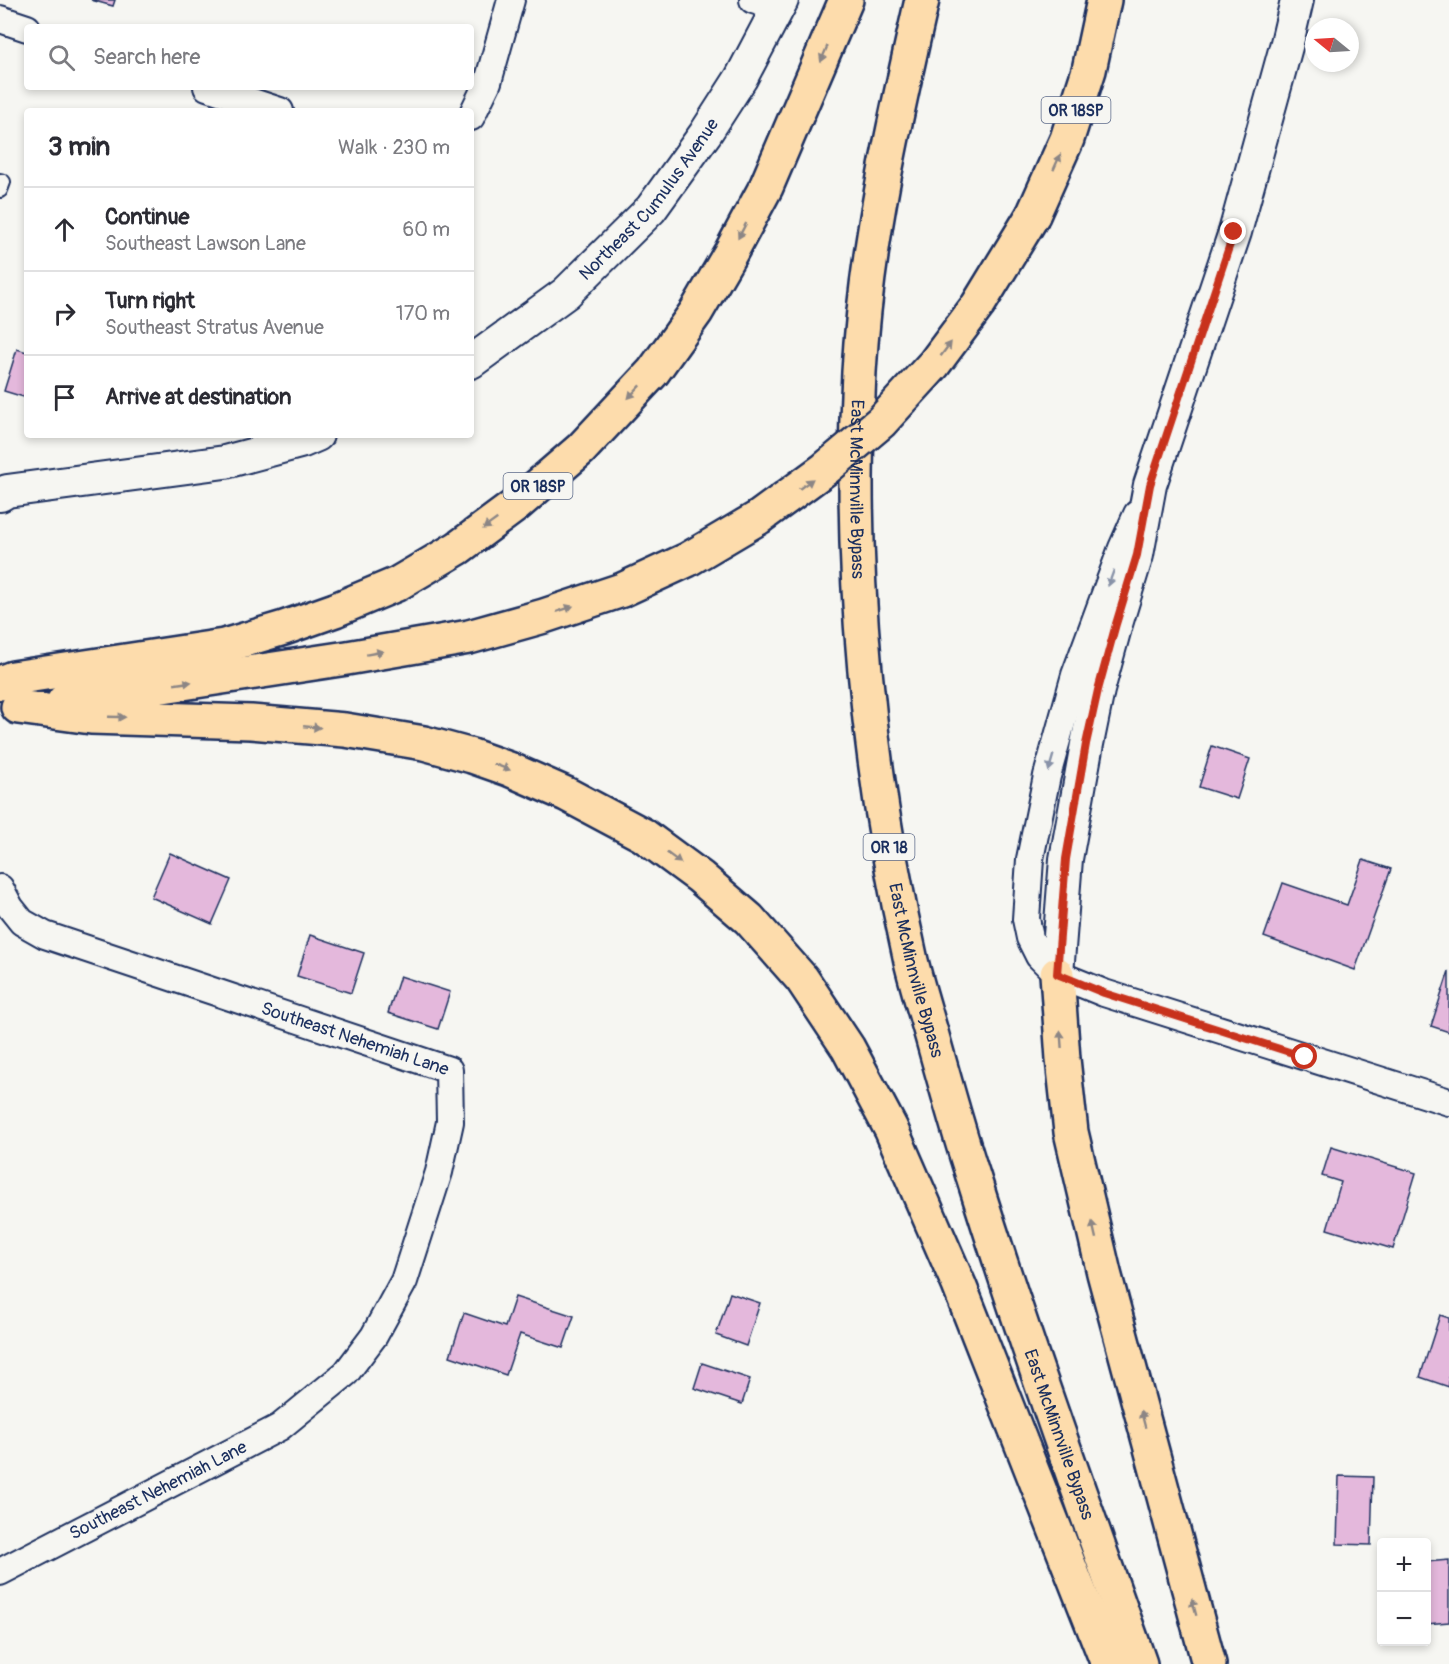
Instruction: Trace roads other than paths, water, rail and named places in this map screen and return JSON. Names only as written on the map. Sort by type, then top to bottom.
[{"type":"highway","name":"OR 18SP","points":[[6,698],[25,676],[224,646],[335,610],[397,584],[458,548],[516,505],[581,449],[653,372],[696,312],[765,187],[846,0]]},
{"type":"highway","name":"East McMinnville Bypass","points":[[922,0],[897,106],[872,240],[859,372],[856,500],[860,621],[875,759],[890,857],[912,963],[955,1120],[1000,1264],[1140,1664]]},
{"type":"highway","name":"OR 18SP","points":[[6,698],[347,658],[469,637],[544,616],[622,590],[687,560],[758,518],[825,469],[881,422],[934,364],[978,305],[1033,215],[1071,127],[1089,70],[1104,0]]},
{"type":"highway","points":[[6,698],[91,717],[251,722],[345,730],[424,743],[472,756],[566,794],[644,835],[749,919],[802,979],[848,1048],[891,1129],[959,1285],[1108,1664]]},
{"type":"highway","points":[[1057,974],[1063,1059],[1074,1143],[1104,1274],[1209,1664]]},
{"type":"street","points":[[474,111],[488,82],[511,0]]},
{"type":"street","points":[[1297,0],[1234,232],[1150,485],[1137,555],[1098,690],[1066,859],[1057,974],[1104,993],[1449,1102]]},
{"type":"street","name":"Northeast Cumulus Avenue","points":[[474,360],[566,293],[651,209],[718,116],[741,78],[771,3]]},
{"type":"street","points":[[0,19],[24,26]]},
{"type":"street","points":[[216,90],[271,108]]},
{"type":"street","points":[[0,495],[7,491],[225,462],[310,438]]},
{"type":"street","name":"Southeast Nehemiah Lane","points":[[0,888],[21,922],[45,935],[449,1070],[450,1122],[439,1172],[404,1281],[374,1336],[346,1373],[280,1427],[0,1572]]},
{"type":"lane","points":[[0,181],[3,182],[0,190]]}]
